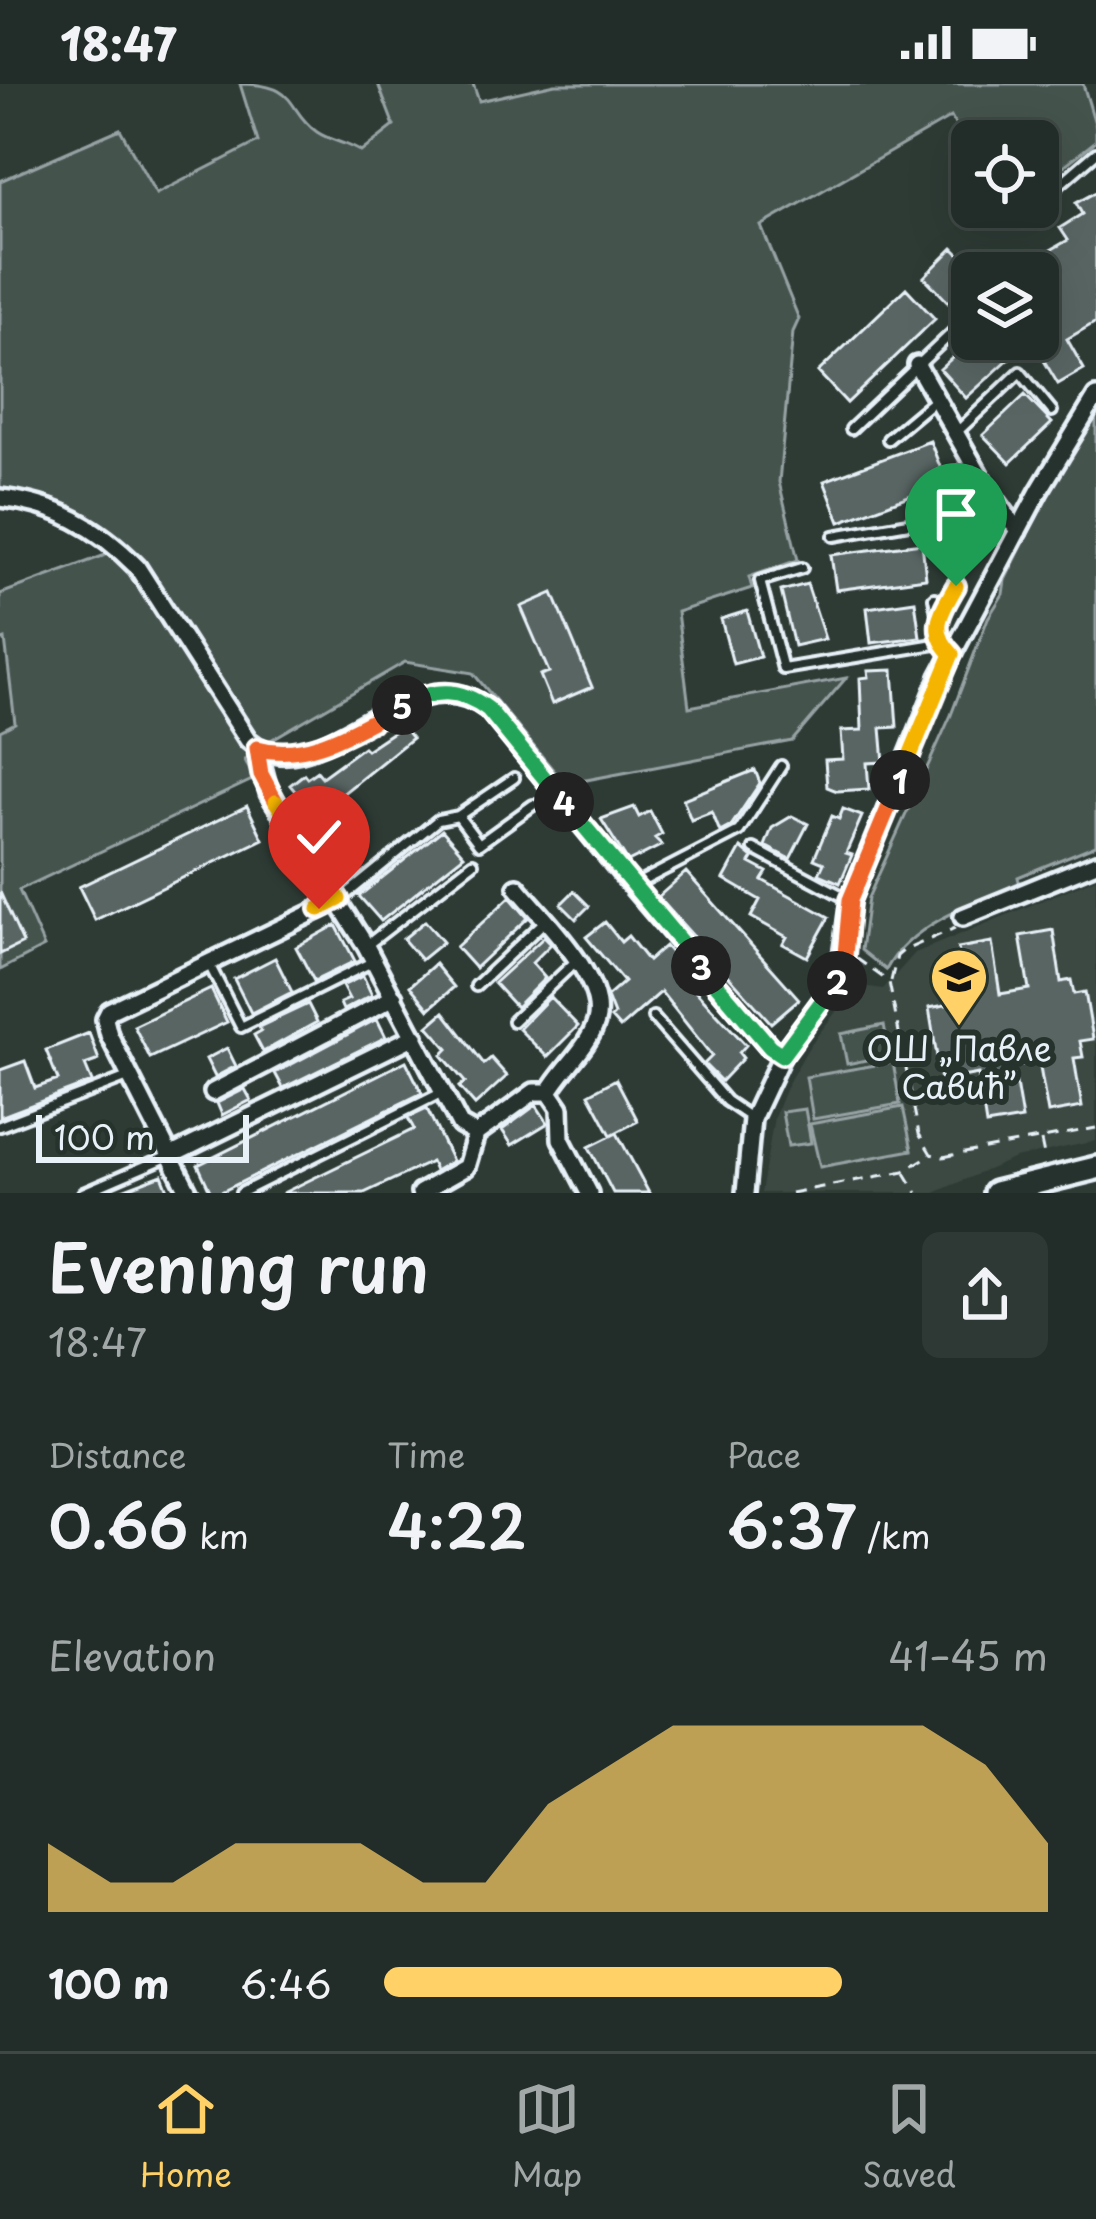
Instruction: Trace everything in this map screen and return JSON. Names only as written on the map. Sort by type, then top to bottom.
[{"type":"street","points":[[917,365],[1018,531]]},
{"type":"street","points":[[745,1193],[752,1119],[782,1055],[839,978],[850,900],[947,648],[1096,397]]},
{"type":"street","points":[[0,498],[63,512],[120,550],[137,567],[257,748],[284,752],[313,748],[432,693],[456,692],[488,709],[632,886],[770,1047],[782,1055]]},
{"type":"street","points":[[257,748],[269,793],[339,899],[460,1124],[476,1134]]},
{"type":"street","points":[[963,916],[1096,862]]},
{"type":"street","points":[[517,887],[577,960],[594,989],[596,1022],[549,1092]]},
{"type":"street","points":[[189,1193],[106,1026],[109,1011],[339,899]]},
{"type":"street","points":[[213,1092],[394,997]]},
{"type":"street","points":[[170,1156],[415,1036]]},
{"type":"street","points":[[420,1193],[466,1167],[476,1134],[534,1092],[549,1092]]},
{"type":"street","points":[[549,1092],[560,1108],[561,1139],[589,1193]]},
{"type":"street","points":[[994,1193],[1096,1168]]},
{"type":"lane","points":[[1059,185],[1096,153]]},
{"type":"lane","points":[[851,429],[951,333]]},
{"type":"lane","points":[[957,432],[1020,372],[1052,411]]},
{"type":"lane","points":[[888,439],[937,398]]},
{"type":"lane","points":[[834,536],[955,515],[986,485]]},
{"type":"lane","points":[[802,568],[760,581],[783,669],[947,648],[934,598]]},
{"type":"lane","points":[[937,620],[956,586]]},
{"type":"lane","points":[[632,886],[739,831],[781,766]]},
{"type":"lane","points":[[339,899],[438,820],[458,816],[514,778]]},
{"type":"lane","points":[[458,816],[479,844],[533,805]]},
{"type":"lane","points":[[754,849],[850,900]]},
{"type":"lane","points":[[208,962],[241,1027],[370,953],[473,863]]},
{"type":"lane","points":[[476,986],[545,922]]},
{"type":"lane","points":[[513,1021],[577,960]]},
{"type":"lane","points":[[653,1018],[726,1101],[752,1119]]},
{"type":"lane","points":[[0,1126],[129,1076]]},
{"type":"lane","points":[[241,1193],[444,1091]]},
{"type":"lane","points":[[82,1193],[170,1156]]},
{"type":"path","points":[[845,950],[889,982],[920,1134],[931,1154]]},
{"type":"path","points":[[791,1193],[904,1171],[931,1154],[943,1157],[1096,1128]]},
{"type":"path","points":[[1041,1139],[1049,1177]]},
{"type":"path","points":[[904,1171],[917,1193]]},
{"type":"shaded area","points":[[240,84],[282,93],[317,132],[361,152],[394,126],[378,84],[473,84],[479,101],[555,84],[1083,84],[1096,127],[1096,141],[1059,170],[1059,120],[951,117],[761,226],[799,319],[793,332],[779,482],[798,560],[749,577],[752,588],[677,612],[689,707],[846,678],[792,741],[565,784],[473,673],[405,662],[257,748],[245,760],[254,779],[19,890],[44,947],[0,970],[0,731],[15,723],[5,639],[0,641],[0,594],[119,550],[63,511],[0,498],[0,181],[120,129],[156,194],[258,142]]},
{"type":"shaded area","points":[[1096,417],[1096,845],[1018,877],[1020,886],[927,928],[910,940],[886,970],[861,950],[868,898],[951,715],[1005,580],[1051,488]]},
{"type":"shaded area","name":"ОШ „Павле Савић”","points":[[1096,878],[1096,1141],[1015,1158],[934,1193],[761,1193],[774,1117],[787,1085],[810,1045],[853,990],[863,986],[883,989],[915,953]]},
{"type":"shaded area","points":[[884,1025],[890,1055],[847,1064],[841,1034]]},
{"type":"shaded area","points":[[893,1062],[900,1104],[813,1119],[806,1077]]},
{"type":"shaded area","points":[[903,1107],[912,1150],[820,1167],[810,1124]]},
{"type":"shaded area","points":[[805,1109],[811,1143],[788,1146],[782,1112]]},
{"type":"building","points":[[1096,192],[1096,322],[1067,339],[1084,369],[1058,384],[1044,360],[1059,360],[1059,252],[1047,252],[1068,240],[1060,228],[1082,214],[1076,203]]},
{"type":"building","points":[[953,248],[957,252],[951,252],[951,305],[924,277]]},
{"type":"building","points":[[906,288],[935,319],[847,403],[818,372]]},
{"type":"building","points":[[951,359],[1008,360],[966,398],[940,369]]},
{"type":"building","points":[[1025,395],[1052,423],[1010,463],[983,435]]},
{"type":"building","points":[[930,441],[946,482],[840,522],[824,481]]},
{"type":"building","points":[[922,543],[926,578],[836,590],[831,555]]},
{"type":"building","points":[[807,584],[825,639],[794,646],[781,591]]},
{"type":"building","points":[[553,593],[592,687],[552,704],[540,675],[549,672],[521,607]]},
{"type":"building","points":[[915,601],[920,637],[871,643],[867,608]]},
{"type":"building","points":[[747,611],[760,657],[733,664],[721,619]]},
{"type":"building","points":[[893,670],[897,727],[881,728],[884,762],[867,763],[869,789],[827,787],[825,760],[843,759],[841,731],[862,730],[860,678],[869,677],[868,671]]},
{"type":"building","points":[[402,726],[412,738],[315,816],[290,785],[304,774],[307,778],[317,771],[322,777]]},
{"type":"building","points":[[755,770],[760,783],[731,826],[720,832],[712,812],[691,820],[683,799]]},
{"type":"building","points":[[247,806],[263,839],[95,920],[79,887]]},
{"type":"building","points":[[634,807],[639,817],[650,811],[662,834],[655,838],[662,845],[628,862],[601,819]]},
{"type":"building","points":[[843,809],[862,816],[846,853],[852,855],[840,883],[819,874],[824,863],[814,859],[832,816],[839,819]]},
{"type":"building","points":[[792,816],[808,824],[790,859],[765,846],[772,828]]},
{"type":"building","points":[[442,830],[464,855],[381,921],[359,896]]},
{"type":"building","points":[[741,848],[753,858],[750,863],[767,872],[762,880],[829,917],[807,957],[783,944],[787,937],[751,917],[760,900],[724,879]]},
{"type":"building","points":[[686,872],[799,999],[771,1023],[658,897]]},
{"type":"building","points":[[574,891],[589,906],[576,919],[561,904]]},
{"type":"building","points":[[0,892],[23,943],[0,954]]},
{"type":"building","points":[[510,897],[528,918],[475,968],[456,947]]},
{"type":"building","points":[[425,921],[443,942],[421,960],[403,939]]},
{"type":"building","points":[[605,922],[621,942],[628,936],[648,961],[665,946],[686,970],[681,975],[746,1045],[739,1053],[743,1058],[721,1081],[704,1064],[712,1056],[661,992],[620,1028],[611,1018],[607,997],[624,982],[586,937]]},
{"type":"building","points":[[336,925],[355,961],[314,981],[296,947]]},
{"type":"building","points":[[1053,930],[1061,982],[1071,980],[1074,994],[1085,992],[1093,1039],[1080,1041],[1083,1057],[1074,1058],[1082,1107],[1048,1113],[1039,1062],[1013,1066],[1022,1119],[986,1125],[978,1074],[941,1081],[929,1008],[967,1001],[958,948],[992,942],[1000,994],[1029,989],[1020,936]]},
{"type":"building","points":[[544,937],[551,944],[532,963],[545,978],[516,1007],[494,983]]},
{"type":"building","points":[[275,958],[292,992],[251,1013],[234,979]]},
{"type":"building","points":[[435,964],[454,987],[429,1009],[410,986]]},
{"type":"building","points":[[363,976],[372,995],[343,1010],[340,1003],[349,999],[342,986]]},
{"type":"building","points":[[211,989],[227,1022],[150,1058],[134,1026]]},
{"type":"building","points":[[550,997],[578,1026],[547,1057],[519,1029]]},
{"type":"building","points":[[308,1004],[317,1022],[263,1052],[254,1035],[261,1031],[259,1027]]},
{"type":"building","points":[[444,1012],[484,1064],[491,1058],[507,1076],[475,1105],[459,1087],[465,1082],[442,1055],[448,1049],[428,1026]]},
{"type":"building","points":[[377,1019],[386,1037],[283,1088],[275,1073]]},
{"type":"building","points":[[89,1033],[99,1060],[85,1065],[92,1082],[0,1117],[0,1070],[25,1061],[35,1088],[58,1080],[46,1050]]},
{"type":"building","points":[[227,1048],[236,1066],[215,1077],[206,1059]]},
{"type":"building","points":[[406,1061],[422,1093],[211,1193],[198,1165]]},
{"type":"building","points":[[616,1079],[638,1121],[611,1135],[589,1094]]},
{"type":"building","points":[[245,1089],[251,1100],[222,1115],[217,1103]]},
{"type":"building","points":[[536,1105],[548,1123],[512,1145],[502,1130]]},
{"type":"building","points":[[427,1109],[452,1161],[435,1171],[431,1162],[364,1193],[283,1193],[414,1129],[408,1118]]},
{"type":"building","points":[[617,1133],[649,1193],[613,1193],[589,1147]]},
{"type":"building","points":[[162,1175],[169,1193],[117,1193],[117,1192]]},
{"type":"place","name":"ОШ „Павле Савић”","points":[[959,1028]]},
{"type":"route","points":[[319,909],[339,899],[269,793],[257,748],[293,752],[322,746],[421,696],[456,692],[488,709],[632,886],[770,1047],[782,1055],[844,966],[850,900],[952,654],[941,643],[937,620],[956,586]]}]
